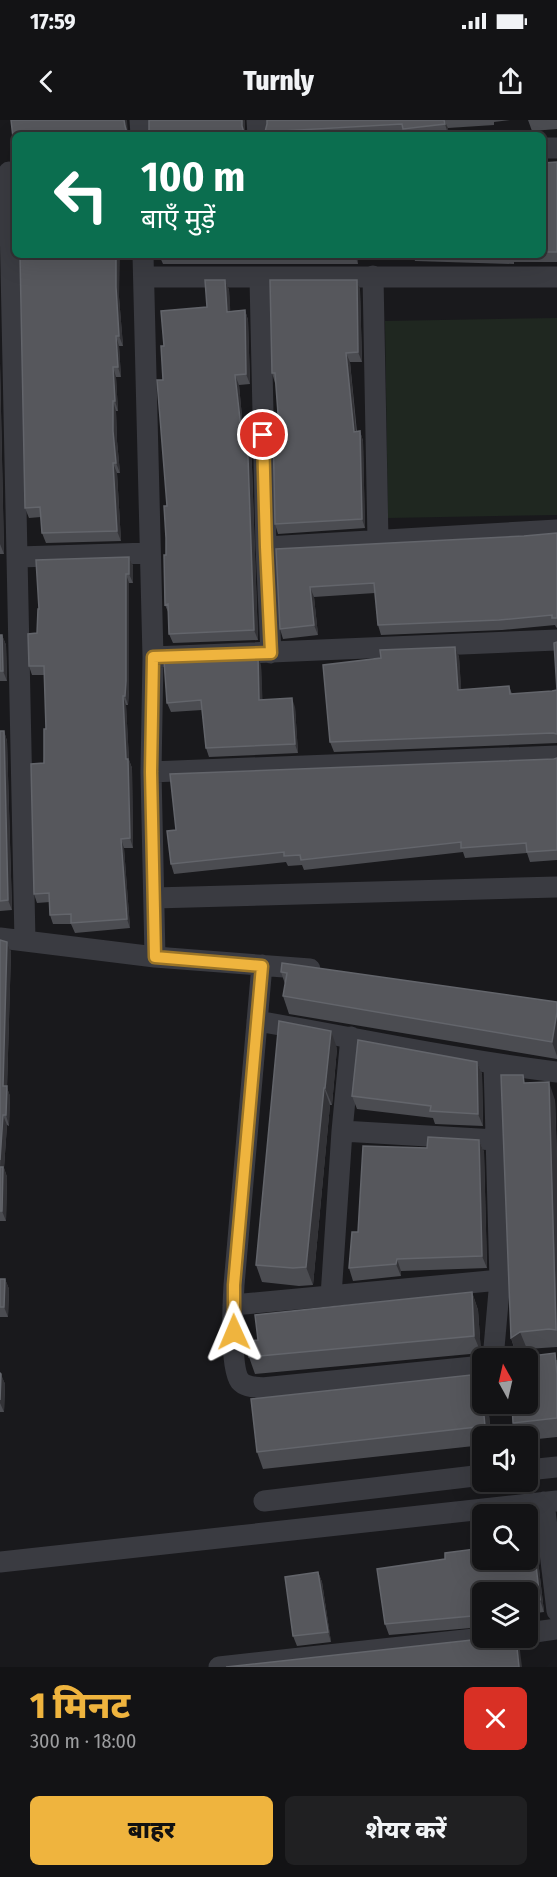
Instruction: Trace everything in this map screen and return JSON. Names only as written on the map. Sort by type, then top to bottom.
[{"type":"street","points":[[8,172],[6,290],[8,402],[18,557],[25,941]]},
{"type":"street","points":[[143,258],[153,657],[151,772],[155,957]]},
{"type":"street","points":[[144,277],[260,279],[373,276],[557,277]]},
{"type":"street","points":[[373,276],[378,541]]},
{"type":"street","points":[[260,279],[266,547],[271,653]]},
{"type":"street","points":[[266,547],[557,530]]},
{"type":"street","points":[[18,557],[150,553]]},
{"type":"street","points":[[153,657],[557,640]]},
{"type":"street","points":[[151,772],[557,756]]},
{"type":"street","points":[[154,898],[557,887]]},
{"type":"street","points":[[0,938],[155,957],[334,973]]},
{"type":"street","points":[[262,966],[233,1305],[236,1371],[240,1381],[250,1387],[262,1388],[472,1367]]},
{"type":"street","points":[[257,1021],[494,1065],[557,1072]]},
{"type":"street","points":[[332,1296],[342,1131],[351,1037]]},
{"type":"street","points":[[494,1065],[500,1280],[494,1348]]},
{"type":"street","points":[[342,1131],[496,1140]]},
{"type":"street","points":[[233,1305],[500,1280]]},
{"type":"street","points":[[538,1469],[557,1467]]},
{"type":"street","points":[[264,1501],[472,1476]]},
{"type":"street","points":[[0,1563],[551,1501],[557,1611]]},
{"type":"street","points":[[538,1632],[557,1629]]},
{"type":"street","points":[[219,1667],[472,1639]]},
{"type":"shaded area","points":[[557,318],[557,515],[388,518],[385,321]]},
{"type":"building","points":[[11,120],[124,120],[127,132],[12,132]]},
{"type":"building","points":[[149,120],[242,120],[244,132],[147,132]]},
{"type":"building","points":[[267,120],[444,120],[445,124],[403,129],[402,124],[265,132]]},
{"type":"building","points":[[557,162],[557,252],[546,252],[546,163]]},
{"type":"building","points":[[20,258],[116,258],[119,336],[116,336],[118,367],[113,367],[115,401],[113,401],[113,431],[116,463],[113,463],[117,531],[42,533],[40,507],[25,508]]},
{"type":"building","points":[[205,280],[225,280],[227,312],[245,310],[246,374],[235,375],[241,428],[247,428],[254,630],[169,634],[168,604],[165,605],[164,555],[166,555],[164,506],[167,506],[157,380],[163,380],[161,346],[164,346],[161,311],[207,307]]},
{"type":"building","points":[[270,280],[357,280],[358,352],[346,353],[354,432],[360,431],[362,519],[275,524],[273,427],[279,427],[275,373],[272,373]]},
{"type":"building","points":[[557,533],[557,618],[552,618],[552,615],[499,620],[378,625],[374,583],[310,587],[314,625],[280,629],[276,549]]},
{"type":"building","points":[[129,557],[129,574],[126,574],[126,681],[125,696],[123,696],[126,759],[128,759],[130,838],[121,839],[127,919],[71,923],[71,914],[50,915],[49,893],[34,894],[31,764],[44,763],[44,729],[46,729],[44,666],[29,666],[28,634],[37,633],[39,609],[36,560]]},
{"type":"building","points":[[0,635],[2,635],[3,671],[0,671]]},
{"type":"building","points":[[557,642],[557,690],[554,643]]},
{"type":"building","points":[[455,647],[458,690],[509,686],[510,694],[557,690],[557,734],[330,742],[323,665],[381,658],[380,650]]},
{"type":"building","points":[[258,656],[259,700],[292,698],[295,744],[206,748],[201,700],[167,703],[164,660]]},
{"type":"building","points":[[0,731],[4,731],[8,900],[0,901]]},
{"type":"building","points":[[557,758],[557,850],[527,852],[526,843],[461,848],[461,842],[301,860],[300,855],[284,856],[284,852],[171,864],[167,831],[176,830],[170,774]]},
{"type":"building","points":[[0,940],[7,942],[3,1086],[7,1086],[0,1160]]},
{"type":"building","points":[[282,963],[557,1002],[552,1042],[283,996],[287,973],[281,972]]},
{"type":"building","points":[[279,1021],[331,1031],[306,1267],[256,1265]]},
{"type":"building","points":[[358,1040],[477,1062],[478,1114],[430,1111],[431,1106],[352,1096]]},
{"type":"building","points":[[501,1075],[523,1075],[524,1083],[549,1082],[556,1330],[520,1332],[511,1338]]},
{"type":"building","points":[[428,1137],[479,1140],[482,1256],[397,1259],[396,1264],[349,1268],[352,1232],[358,1232],[363,1146],[427,1148]]},
{"type":"building","points":[[0,1167],[3,1167],[2,1211],[0,1211]]},
{"type":"building","points":[[0,1279],[5,1279],[4,1307],[0,1307]]},
{"type":"building","points":[[472,1292],[474,1336],[249,1357],[247,1341],[258,1340],[255,1315]]},
{"type":"building","points":[[555,1353],[557,1418],[513,1423],[513,1414],[538,1414],[538,1355]]},
{"type":"building","points":[[472,1375],[472,1414],[484,1414],[485,1426],[257,1452],[251,1399]]},
{"type":"building","points":[[472,1549],[472,1570],[537,1570],[538,1582],[472,1582],[472,1616],[385,1624],[377,1569],[445,1559],[445,1553]]},
{"type":"building","points":[[318,1572],[328,1632],[293,1636],[285,1577]]},
{"type":"building","points":[[472,1640],[472,1648],[517,1648],[519,1667],[226,1667]]},
{"type":"route","points":[[234,1332],[234,1285],[262,966],[155,957],[151,772],[153,657],[271,653],[263,435]]}]
